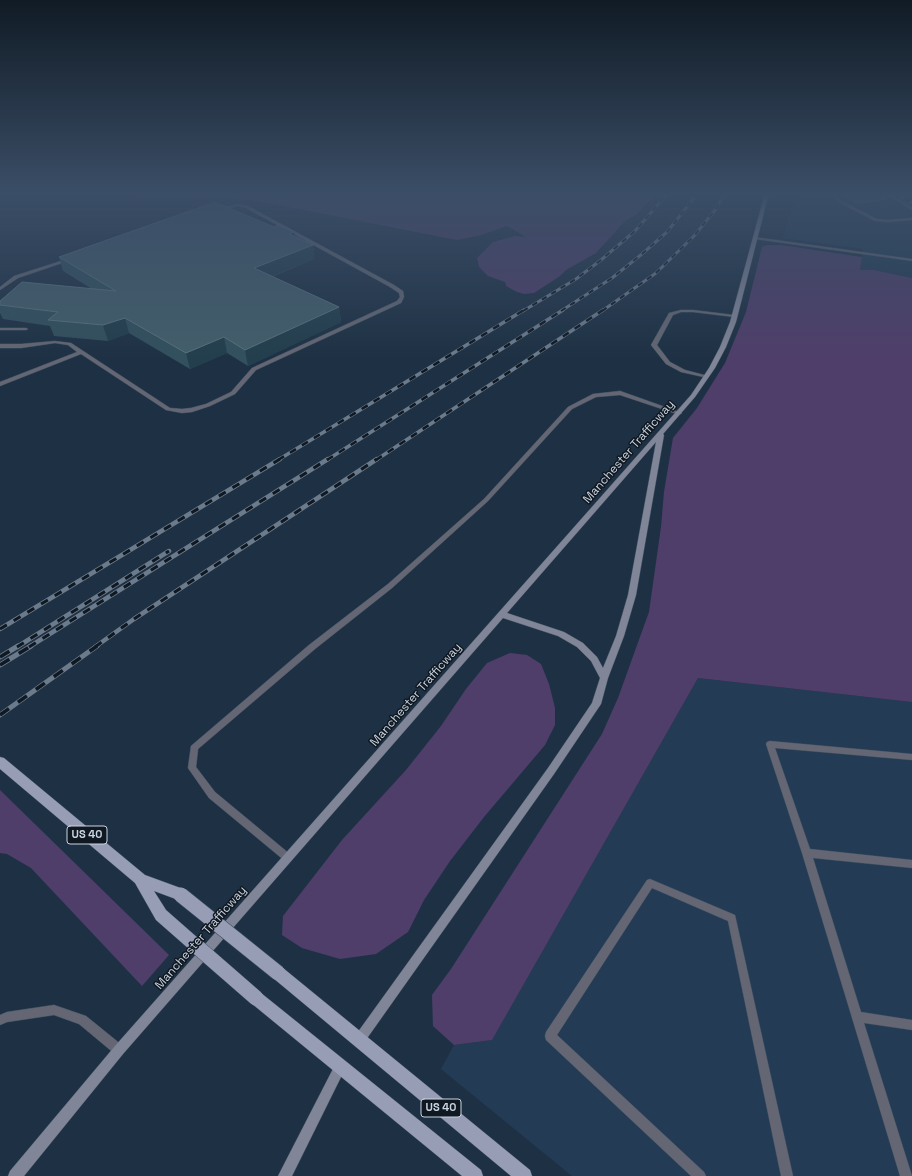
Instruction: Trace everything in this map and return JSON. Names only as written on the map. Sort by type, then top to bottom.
[{"type":"main road","name":"Manchester Trafficway","points":[[15,1176],[119,1050],[679,413],[706,377],[723,347],[734,316],[752,248]]},
{"type":"main road","points":[[359,1040],[551,771],[596,704],[620,636],[632,595],[661,435]]},
{"type":"main road","points":[[503,615],[561,634],[580,645],[594,659],[604,678]]},
{"type":"main road","name":"US 40","points":[[0,762],[140,879],[180,895],[278,973],[524,1176]]},
{"type":"main road","name":"US 40","points":[[140,879],[161,915],[256,998],[475,1176]]},
{"type":"main road","points":[[285,1176],[340,1067]]},
{"type":"lane","points":[[0,346],[20,346],[55,342],[69,344],[168,408],[182,411],[192,410],[208,405],[233,393],[254,369],[399,302],[402,297],[400,292],[392,286],[322,248]]},
{"type":"lane","points":[[826,248],[912,260]]},
{"type":"lane","points":[[0,289],[16,278],[72,258]]},
{"type":"lane","points":[[0,285],[6,285]]},
{"type":"lane","points":[[706,377],[684,371],[668,363],[654,346],[671,314],[681,311],[693,311],[734,316]]},
{"type":"lane","points":[[0,329],[26,328]]},
{"type":"lane","points":[[0,384],[81,352]]},
{"type":"lane","points":[[288,858],[212,796],[192,768],[194,748],[312,647],[402,576],[486,500],[570,408],[595,395],[620,393],[679,413]]},
{"type":"lane","points":[[906,1176],[807,853],[770,744],[912,757]]},
{"type":"lane","points":[[807,853],[912,864]]},
{"type":"lane","points":[[700,1176],[550,1036],[650,883],[732,918],[787,1176]]},
{"type":"lane","points":[[0,1020],[7,1017],[54,1010],[82,1020],[119,1050]]},
{"type":"lane","points":[[857,1017],[912,1025]]},
{"type":"shaded area","points":[[487,248],[601,248],[596,253],[566,270],[560,276],[534,293],[524,294],[506,286],[505,282],[488,276],[479,267],[477,258]]},
{"type":"shaded area","points":[[762,248],[800,248],[862,257],[860,270],[874,270],[912,278],[912,702],[698,678],[492,1040],[454,1045],[433,1026],[432,995],[451,969],[602,734],[618,698],[649,612],[661,527],[664,492],[673,438],[697,408],[725,363],[746,312]]},
{"type":"shaded area","points":[[855,248],[912,248],[912,278],[874,270],[860,270],[863,249]]},
{"type":"shaded area","points":[[510,653],[527,655],[541,664],[549,684],[555,708],[555,725],[545,745],[484,817],[450,861],[424,900],[408,932],[376,954],[340,959],[302,948],[282,935],[283,916],[342,840],[406,770],[441,726],[466,689],[487,663]]},
{"type":"shaded area","points":[[698,678],[912,702],[912,1176],[572,1176],[441,1069],[454,1045],[492,1040]]},
{"type":"shaded area","points":[[0,790],[169,955],[142,986],[31,868],[7,854],[0,853]]},
{"type":"building","points":[[85,248],[306,248],[254,268],[339,307],[245,350],[224,337],[186,353],[125,318],[103,325],[48,320],[58,312],[0,305],[0,301],[22,282],[116,291],[59,257]]},
{"type":"railway","points":[[523,311],[576,279],[615,248]]},
{"type":"railway","points":[[561,311],[612,278],[649,248]]},
{"type":"railway","points":[[602,311],[656,273],[682,248]]},
{"type":"railway","points":[[278,460],[524,310]]},
{"type":"railway","points":[[327,460],[563,310]]},
{"type":"railway","points":[[376,460],[603,310]]},
{"type":"railway","points":[[0,629],[280,459]]},
{"type":"railway","points":[[29,647],[328,459]]},
{"type":"railway","points":[[95,647],[134,619],[377,459]]},
{"type":"railway","points":[[17,647],[169,551]]},
{"type":"railway","points":[[0,657],[18,646]]},
{"type":"railway","points":[[0,665],[31,646]]},
{"type":"railway","points":[[0,715],[97,646]]}]
